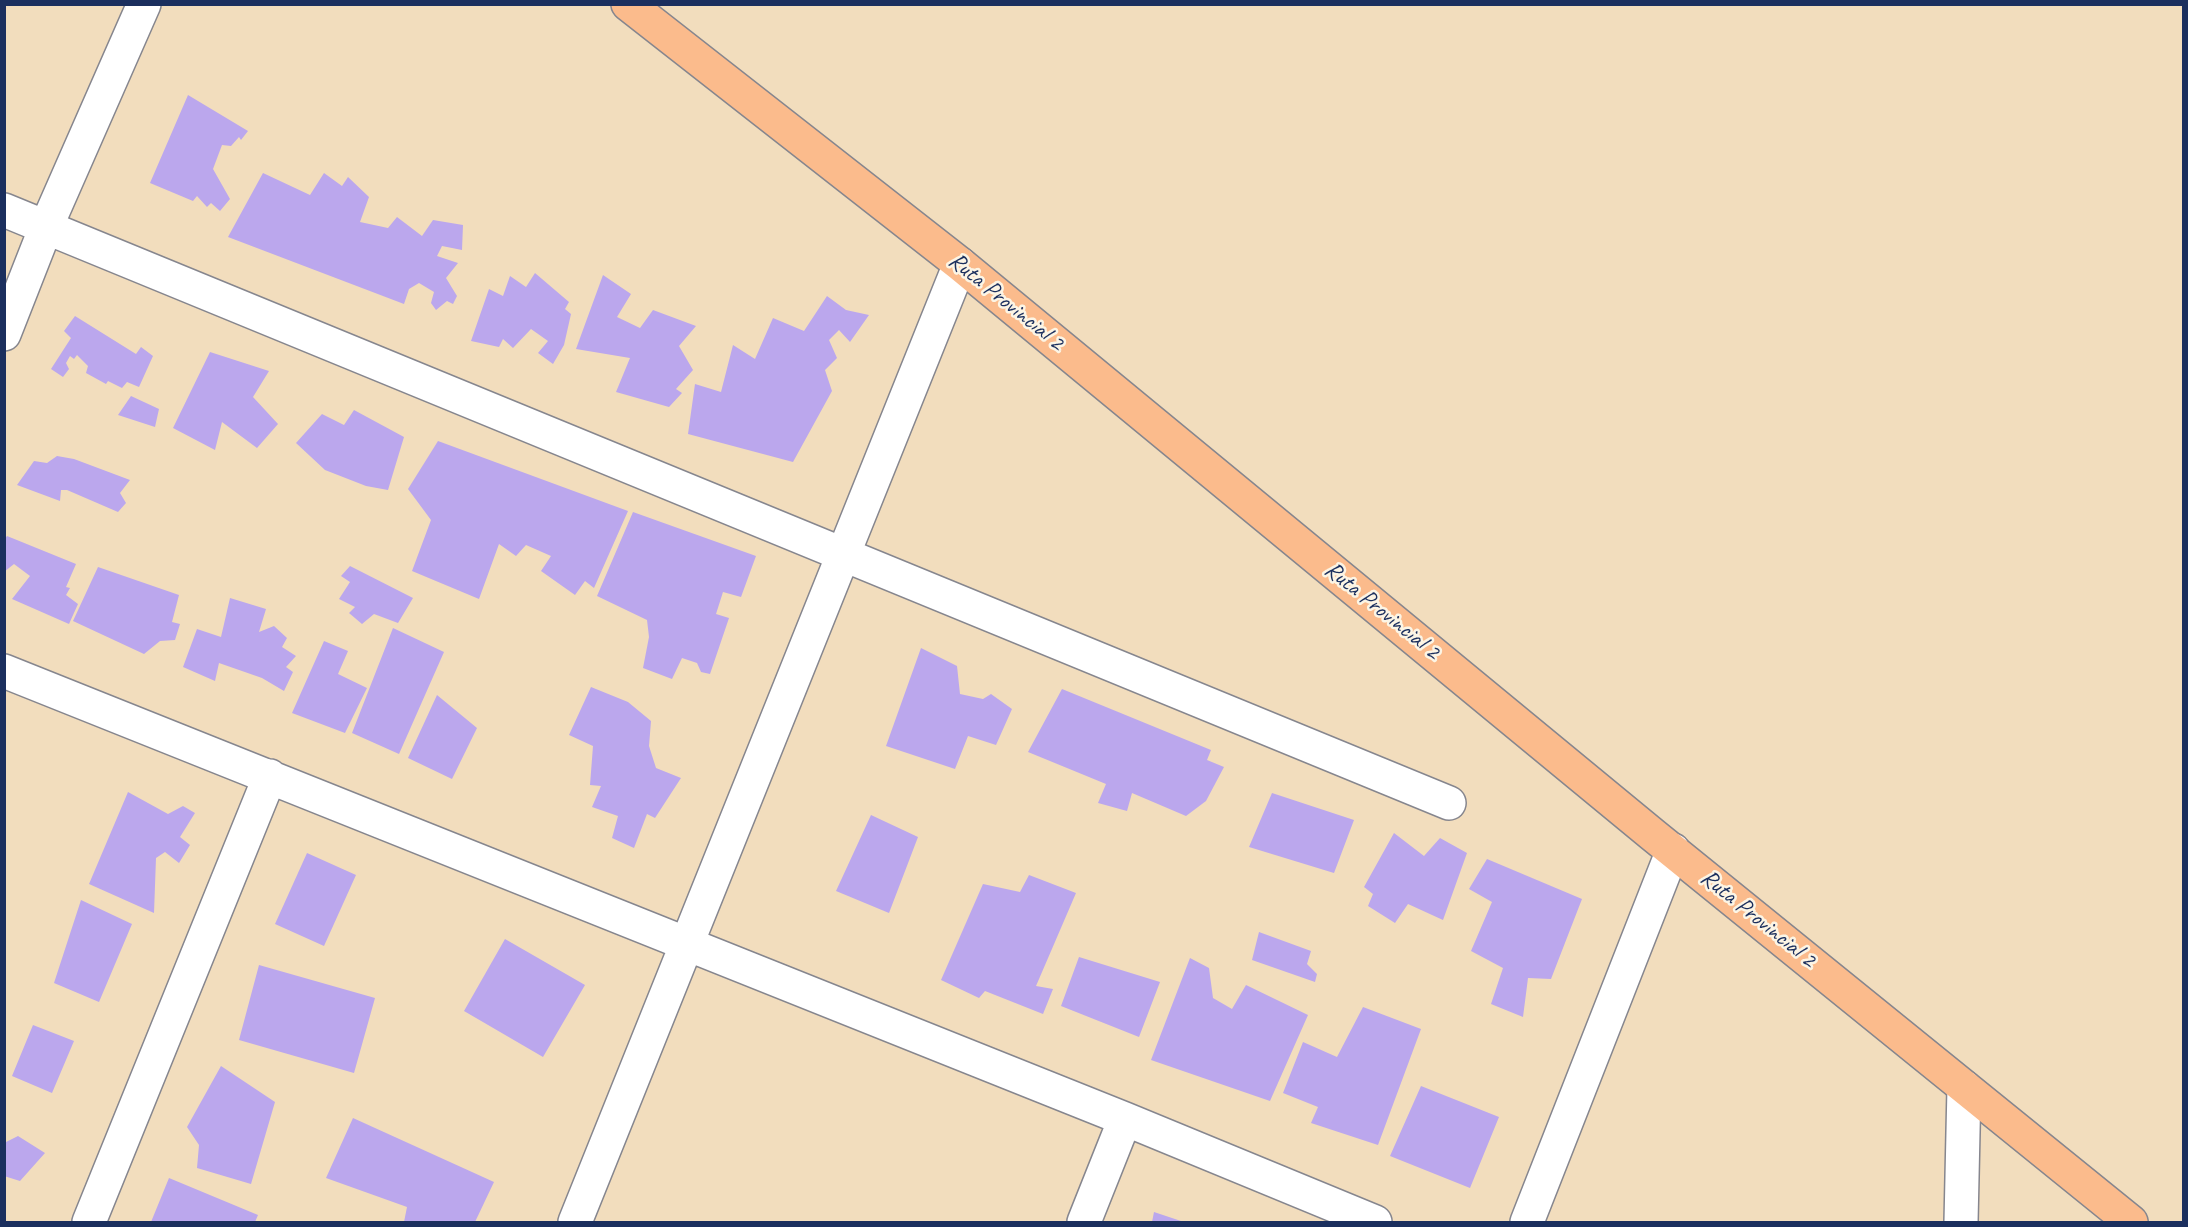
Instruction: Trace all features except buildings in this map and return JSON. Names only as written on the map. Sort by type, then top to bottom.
[{"type":"main road","name":"Ruta Provincial 2","points":[[628,4],[960,264],[1673,850],[2131,1222]]},
{"type":"street","points":[[4,334],[46,226],[144,4]]},
{"type":"street","points":[[4,210],[1449,803]]},
{"type":"street","points":[[575,1222],[960,264]]},
{"type":"street","points":[[4,671],[1125,1119],[1375,1222]]},
{"type":"street","points":[[89,1222],[270,776]]},
{"type":"street","points":[[1527,1222],[1673,850]]},
{"type":"street","points":[[1961,1222],[1964,1086]]},
{"type":"street","points":[[1084,1222],[1125,1119]]}]
